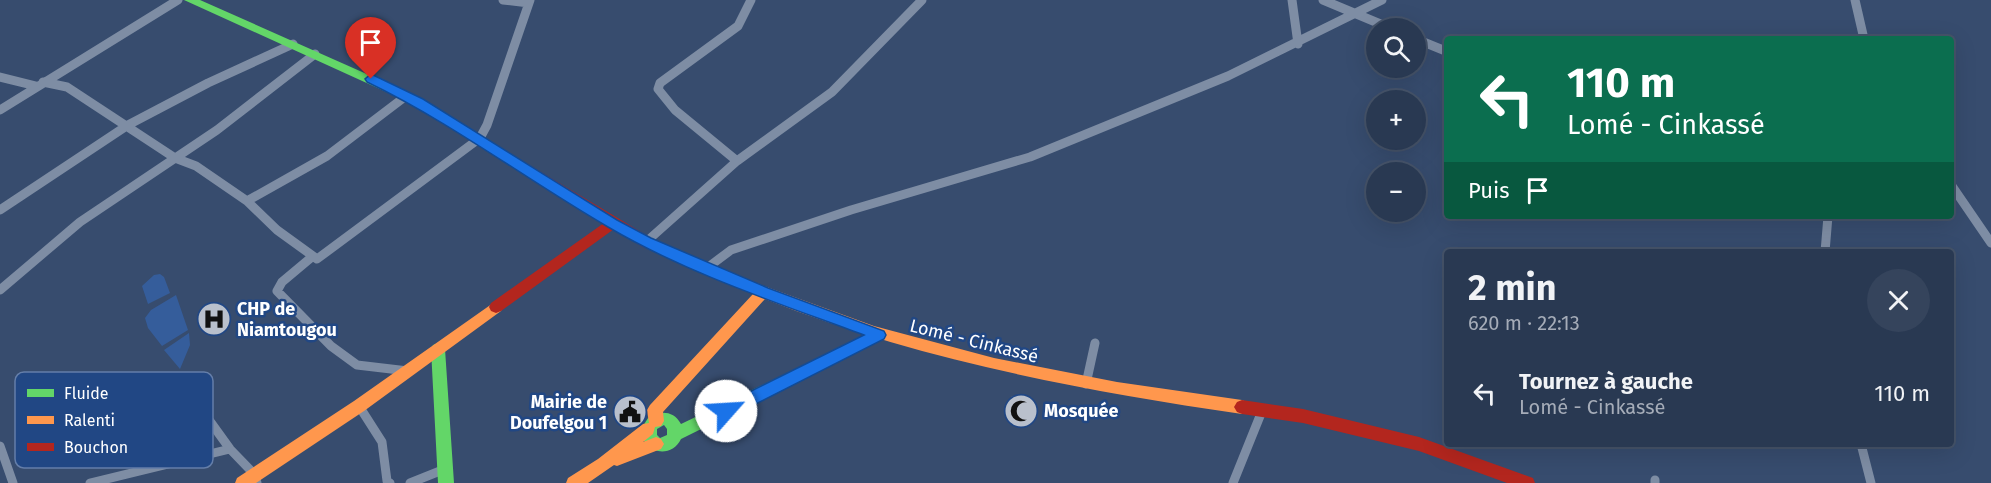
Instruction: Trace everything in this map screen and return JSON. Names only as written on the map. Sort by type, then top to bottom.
[{"type":"main road","name":"Lomé - Cinkassé","points":[[190,0],[210,4],[406,96],[480,138],[646,242],[763,292],[879,335],[994,366],[1086,384],[1304,416],[1419,444],[1527,483]]},
{"type":"main road","points":[[251,480],[359,406],[613,223]]},
{"type":"main road","points":[[656,444],[648,439],[655,410],[763,292]]},
{"type":"main road","points":[[604,464],[656,444],[668,442],[676,434],[879,335]]},
{"type":"main road","points":[[438,349],[445,476]]},
{"type":"main road","points":[[574,483],[604,464],[652,425],[672,421],[676,424],[676,434]]},
{"type":"street","points":[[0,110],[178,0]]},
{"type":"street","points":[[0,77],[67,87],[175,158],[196,166],[247,201],[277,230],[317,259],[480,138],[488,125],[530,2],[503,0]]},
{"type":"street","points":[[737,161],[727,148],[694,126],[658,89],[660,83],[738,26],[751,0]]},
{"type":"street","points":[[646,242],[737,161],[832,92],[922,0]]},
{"type":"street","points":[[1292,0],[1298,44]]},
{"type":"street","points":[[1323,0],[1366,19]]},
{"type":"street","points":[[707,268],[731,250],[851,210],[1030,157],[1181,97],[1298,44],[1382,0]]},
{"type":"street","points":[[1855,0],[1863,36]]},
{"type":"street","points":[[1426,43],[1444,50]]},
{"type":"street","points":[[0,210],[128,125],[208,83],[293,44]]},
{"type":"street","points":[[0,290],[80,222],[217,130],[315,54]]},
{"type":"street","points":[[247,201],[327,156],[406,96]]},
{"type":"street","points":[[1954,189],[1991,243]]},
{"type":"street","points":[[1825,249],[1828,219]]},
{"type":"street","points":[[313,256],[282,282],[278,291],[331,346],[357,365],[408,370]]},
{"type":"street","points":[[1086,384],[1095,343]]},
{"type":"street","points":[[359,406],[382,442],[387,482],[390,483]]},
{"type":"street","points":[[1233,483],[1262,411]]},
{"type":"street","points":[[213,425],[251,480]]},
{"type":"street","points":[[0,446],[13,483]]},
{"type":"street","points":[[1862,447],[1871,483]]},
{"type":"street","points":[[213,453],[230,449]]},
{"type":"street","points":[[90,483],[152,468]]},
{"type":"street","points":[[410,483],[445,476]]},
{"type":"shaded area","points":[[160,274],[164,277],[170,293],[148,304],[142,286],[154,275]]},
{"type":"shaded area","points":[[176,295],[188,330],[162,346],[148,328],[145,318],[151,310]]},
{"type":"shaded area","points":[[189,333],[190,345],[180,369],[164,350]]},
{"type":"traffic: fast","points":[[190,0],[419,102],[436,113]]},
{"type":"traffic: fast","points":[[676,434],[879,335]]},
{"type":"traffic: fast","points":[[438,349],[446,483]]},
{"type":"traffic: fast","points":[[662,419],[672,422],[675,432],[672,442],[662,445],[652,442],[649,432],[652,422],[662,419]]},
{"type":"traffic: slow","points":[[756,289],[874,332],[994,364],[1117,388],[1242,407]]},
{"type":"traffic: slow","points":[[656,421],[655,410],[763,292]]},
{"type":"traffic: slow","points":[[243,483],[359,406],[496,307]]},
{"type":"traffic: slow","points":[[574,483],[604,464],[648,429]]},
{"type":"traffic: slow","points":[[617,459],[656,444]]},
{"type":"traffic: jam","points":[[436,113],[646,242],[756,289]]},
{"type":"traffic: jam","points":[[496,307],[613,223]]},
{"type":"traffic: jam","points":[[1242,407],[1303,416],[1419,444],[1527,483]]},
{"type":"place","name":"CHP de Niamtougou","points":[[214,319]]},
{"type":"place","name":"Mosquée","points":[[1021,411]]},
{"type":"place","name":"Mairie de Doufelgou 1","points":[[630,412]]},
{"type":"route","points":[[371,79],[419,102],[480,138],[646,242],[763,292],[879,335],[726,411]]}]
